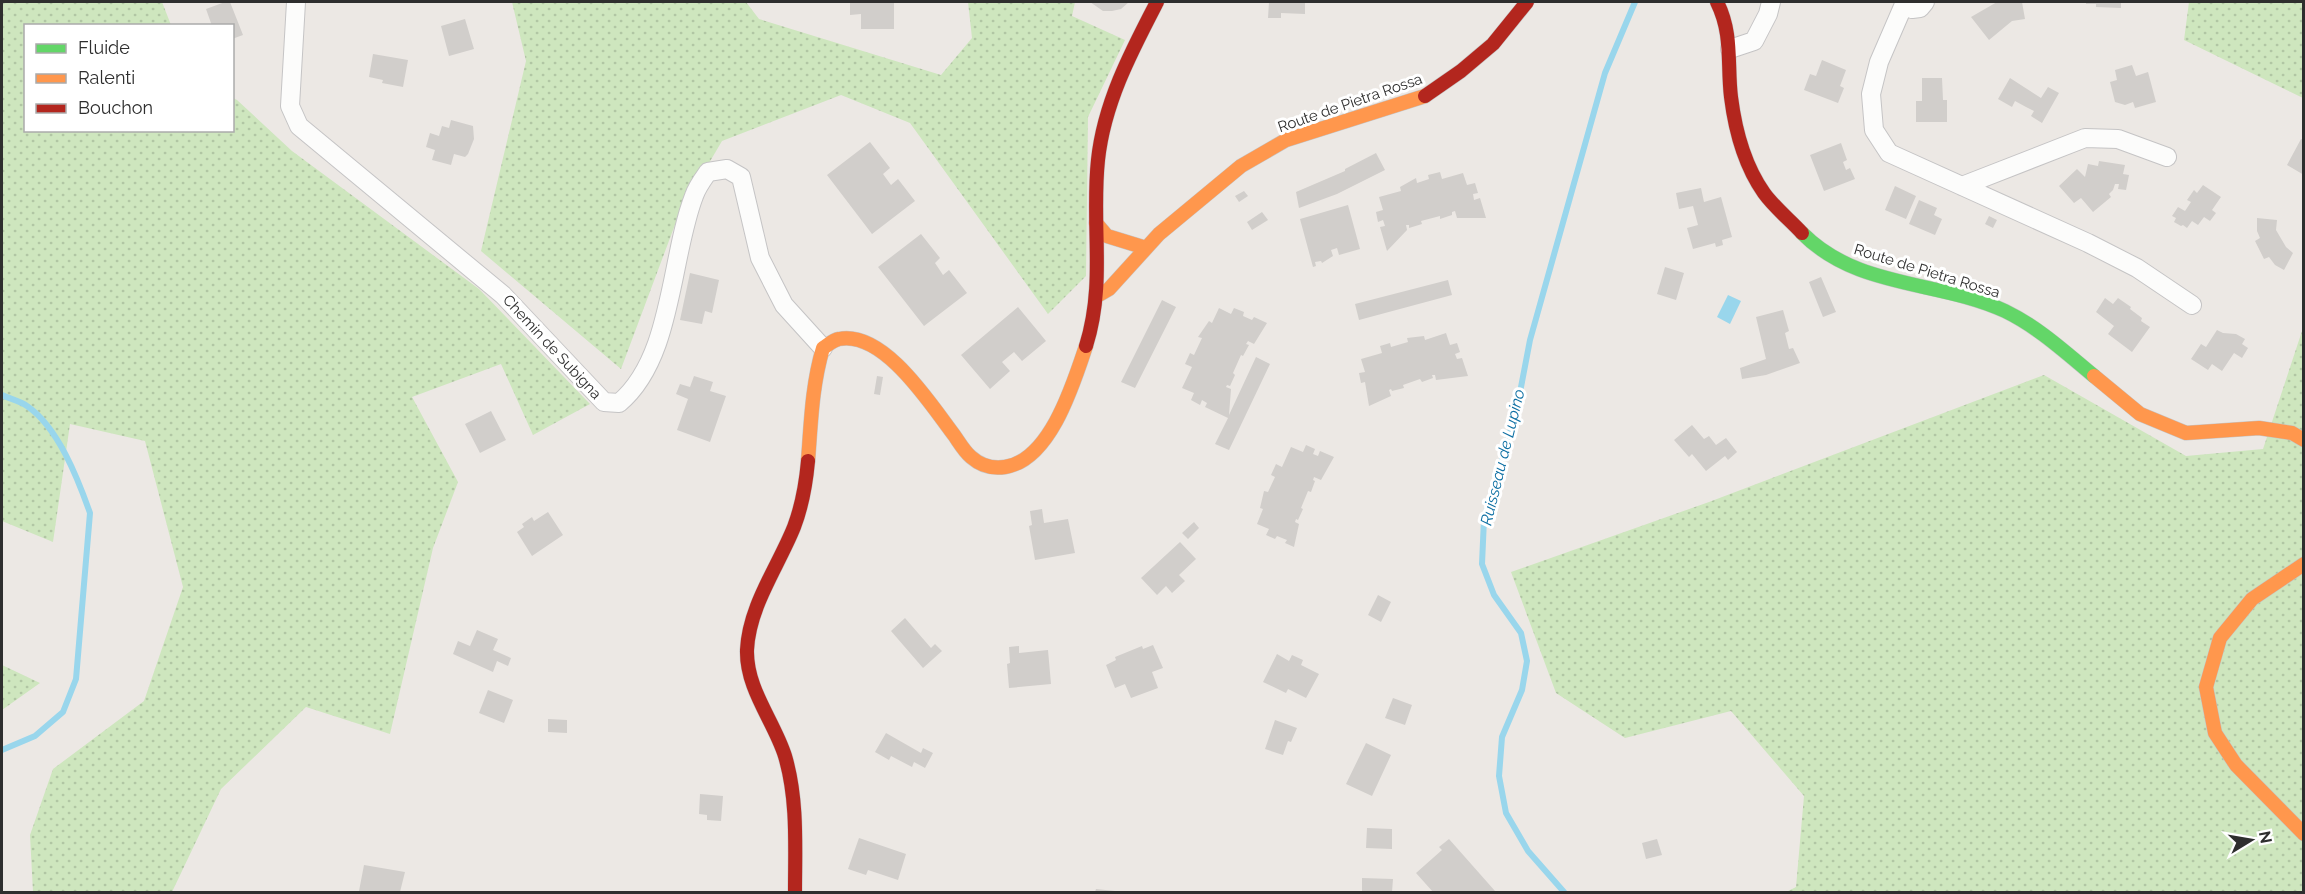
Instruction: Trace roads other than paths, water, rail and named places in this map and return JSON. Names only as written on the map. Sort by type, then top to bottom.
[{"type":"street","name":"Chemin de Subigna","points":[[296,2],[290,106],[298,126],[503,294],[604,402],[619,403],[632,392],[657,345],[694,195],[708,172],[727,169],[741,177],[760,258],[784,305],[823,348]]},
{"type":"street","points":[[795,892],[794,812],[785,756],[753,684],[747,650],[754,617],[800,510],[806,480],[815,370],[823,348],[840,338],[860,339],[878,347],[912,383],[972,458],[989,468],[1008,467],[1023,461],[1038,449],[1052,431],[1083,357],[1097,296],[1096,223],[1101,142],[1110,106],[1157,2]]},
{"type":"street","name":"Route de Pietra Rossa","points":[[1097,296],[1108,289],[1159,234],[1241,166],[1286,140],[1428,95],[1493,44],[1527,2]]},
{"type":"street","name":"Route de Pietra Rossa","points":[[1717,2],[1723,14],[1730,49],[1731,97],[1744,155],[1764,193],[1805,236],[1833,258],[1859,272],[1959,296],[2004,311],[2040,331],[2140,414],[2186,433],[2259,428],[2292,432],[2304,440]]},
{"type":"street","points":[[1730,49],[1754,41],[1768,14],[1771,2]]},
{"type":"street","points":[[1925,2],[1920,8],[1912,9],[1904,4],[1879,62],[1871,94],[1874,130],[1888,153],[2108,253],[2137,268],[2192,305]]},
{"type":"street","points":[[1962,186],[2085,138],[2118,139],[2167,157]]},
{"type":"street","points":[[1096,223],[1107,236],[1146,248]]},
{"type":"street","points":[[2304,564],[2252,599],[2220,638],[2206,687],[2215,734],[2230,757],[2304,834]]},
{"type":"water","points":[[1728,295],[1741,301],[1730,324],[1717,317]]},
{"type":"waterway","name":"Ruisseau de Lupino","points":[[1564,892],[1528,851],[1506,813],[1499,776],[1502,737],[1522,690],[1527,661],[1521,633],[1494,595],[1482,564],[1484,519],[1517,408],[1530,340],[1605,73],[1635,2]]},
{"type":"waterway","points":[[2,395],[27,406],[48,427],[66,455],[90,513],[76,679],[63,712],[35,736],[2,750]]}]
